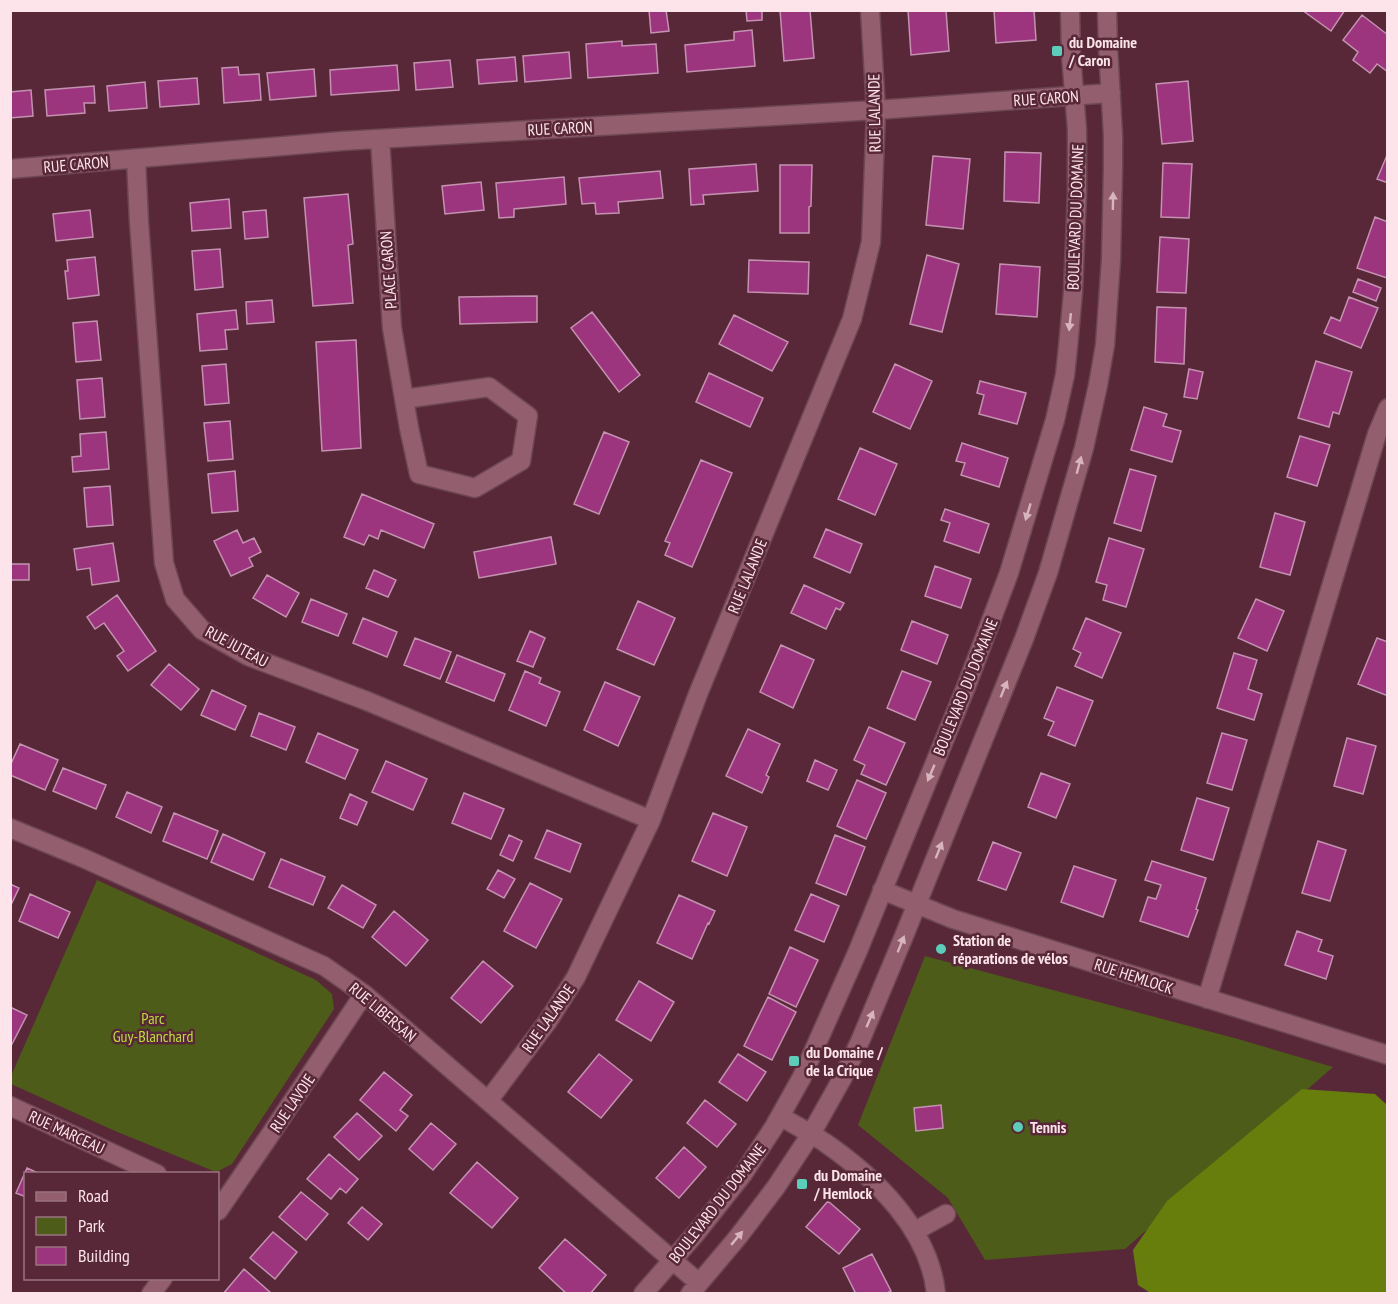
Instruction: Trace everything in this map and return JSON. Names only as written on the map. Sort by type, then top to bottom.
[{"type":"street","name":"RUE LALANDE","points":[[488,1101],[548,1022],[576,977],[651,820],[698,694],[852,319],[872,242],[876,110],[870,10]]},
{"type":"street","name":"BOULEVARD DU DOMAINE","points":[[643,1293],[698,1232],[732,1189],[767,1139],[802,1077],[966,687],[1014,557],[1055,420],[1065,375],[1073,292],[1077,193],[1077,130],[1070,10]]},
{"type":"street","points":[[694,1288],[759,1210],[811,1134],[843,1077],[861,1040],[917,904],[1038,601],[1058,540],[1088,430],[1105,345],[1113,166],[1107,10]]},
{"type":"street","name":"RUE CARON","points":[[10,169],[342,141],[876,110],[1111,93]]},
{"type":"street","name":"PLACE CARON","points":[[380,139],[392,328],[404,399],[419,474],[475,488],[522,461],[528,416],[489,387],[404,399]]},
{"type":"street","name":"RUE JUTEAU","points":[[136,159],[164,563],[175,598],[202,630],[248,656],[366,701],[651,820]]},
{"type":"street","points":[[1207,999],[1377,434],[1388,408]]},
{"type":"street","name":"RUE LIBERSAN","points":[[10,828],[83,858],[324,966],[364,994],[672,1260],[694,1288]]},
{"type":"street","name":"RUE HEMLOCK","points":[[882,890],[953,919],[1388,1055]]},
{"type":"street","name":"RUE LAVOIE","points":[[219,1205],[364,994]]},
{"type":"street","name":"RUE MARCEAU","points":[[10,1106],[155,1172]]},
{"type":"street","points":[[780,1116],[839,1152],[898,1208],[915,1231],[931,1266],[936,1293]]},
{"type":"street","points":[[915,1231],[946,1214]]},
{"type":"street","points":[[151,1293],[161,1280]]},
{"type":"green space","name":"Parc Guy-Blanchard","points":[[97,880],[316,980],[332,994],[334,1009],[232,1164],[216,1172],[115,1131],[11,1084],[11,1076]]},
{"type":"green space","points":[[925,956],[1238,1039],[1333,1067],[1125,1249],[985,1260],[948,1198],[858,1125]]},
{"type":"green space","points":[[1302,1089],[1375,1094],[1387,1105],[1387,1293],[1152,1294],[1138,1285],[1133,1250],[1167,1201]]},
{"type":"building","points":[[649,10],[666,10],[669,31],[651,33]]},
{"type":"building","points":[[746,10],[762,10],[762,20],[747,21]]},
{"type":"building","points":[[780,10],[810,10],[814,58],[784,61]]},
{"type":"building","points":[[908,10],[946,10],[949,51],[911,55]]},
{"type":"building","points":[[994,10],[1034,10],[1036,40],[996,43]]},
{"type":"building","points":[[1302,10],[1345,10],[1331,31]]},
{"type":"building","points":[[1362,15],[1388,35],[1388,72],[1377,64],[1370,73],[1353,60],[1358,52],[1343,40]]},
{"type":"building","points":[[752,30],[755,66],[687,72],[685,45],[734,40],[734,32]]},
{"type":"building","points":[[622,41],[622,46],[656,44],[658,73],[588,78],[586,44]]},
{"type":"building","points":[[569,52],[571,78],[525,82],[523,56]]},
{"type":"building","points":[[515,57],[517,81],[479,84],[477,60]]},
{"type":"building","points":[[450,60],[453,87],[416,90],[414,63]]},
{"type":"building","points":[[397,65],[399,90],[331,95],[330,70]]},
{"type":"building","points":[[238,67],[239,75],[259,74],[261,100],[224,103],[222,68]]},
{"type":"building","points":[[314,69],[316,96],[270,100],[267,73]]},
{"type":"building","points":[[197,78],[199,104],[160,107],[158,81]]},
{"type":"building","points":[[1188,81],[1193,141],[1162,144],[1156,84]]},
{"type":"building","points":[[145,82],[147,108],[109,111],[107,86]]},
{"type":"building","points":[[94,86],[95,103],[84,103],[85,113],[47,116],[45,90]]},
{"type":"building","points":[[31,90],[33,116],[10,118],[10,92]]},
{"type":"building","points":[[1005,152],[1041,153],[1039,203],[1004,201]]},
{"type":"building","points":[[1388,153],[1388,183],[1377,179]]},
{"type":"building","points":[[933,156],[970,159],[963,229],[926,225]]},
{"type":"building","points":[[1163,163],[1192,164],[1189,218],[1161,217]]},
{"type":"building","points":[[756,164],[758,191],[703,195],[704,204],[691,205],[689,169]]},
{"type":"building","points":[[780,165],[812,165],[809,233],[780,233]]},
{"type":"building","points":[[660,171],[663,198],[618,202],[619,213],[596,214],[595,203],[582,204],[579,178]]},
{"type":"building","points":[[564,177],[566,204],[514,209],[514,217],[499,218],[496,183]]},
{"type":"building","points":[[481,182],[484,210],[445,214],[442,186]]},
{"type":"building","points":[[348,194],[353,244],[348,245],[353,303],[313,306],[304,198]]},
{"type":"building","points":[[229,199],[231,228],[192,231],[190,203]]},
{"type":"building","points":[[90,210],[93,237],[56,241],[53,214]]},
{"type":"building","points":[[266,210],[268,237],[245,239],[243,212]]},
{"type":"building","points":[[1375,217],[1388,222],[1387,278],[1357,268]]},
{"type":"building","points":[[1160,237],[1189,239],[1186,293],[1157,292]]},
{"type":"building","points":[[220,249],[223,287],[195,290],[192,251]]},
{"type":"building","points":[[927,255],[959,264],[942,332],[910,324]]},
{"type":"building","points":[[95,257],[99,295],[68,299],[65,271],[68,271],[67,260]]},
{"type":"building","points":[[749,260],[809,262],[808,294],[748,292]]},
{"type":"building","points":[[1000,264],[1040,267],[1037,317],[996,314]]},
{"type":"building","points":[[1358,279],[1381,288],[1376,301],[1353,292]]},
{"type":"building","points":[[537,296],[537,322],[460,324],[459,297]]},
{"type":"building","points":[[1349,297],[1378,308],[1361,348],[1324,333],[1331,317],[1340,321]]},
{"type":"building","points":[[272,300],[274,322],[247,324],[246,302]]},
{"type":"building","points":[[1157,307],[1186,308],[1184,364],[1155,362]]},
{"type":"building","points":[[236,310],[238,329],[225,330],[227,349],[200,351],[197,314]]},
{"type":"building","points":[[592,312],[640,375],[619,392],[571,328]]},
{"type":"building","points":[[734,315],[788,342],[772,371],[719,344]]},
{"type":"building","points":[[97,321],[101,360],[76,362],[73,323]]},
{"type":"building","points":[[356,340],[361,448],[322,451],[316,342]]},
{"type":"building","points":[[1316,361],[1352,372],[1339,414],[1333,412],[1329,427],[1298,418]]},
{"type":"building","points":[[226,364],[229,403],[205,405],[202,366]]},
{"type":"building","points":[[895,364],[932,381],[910,429],[873,412]]},
{"type":"building","points":[[1189,369],[1203,372],[1197,399],[1184,397]]},
{"type":"building","points":[[709,373],[763,398],[750,427],[696,402]]},
{"type":"building","points":[[102,378],[105,417],[80,419],[77,380]]},
{"type":"building","points":[[980,381],[1026,393],[1017,424],[979,414],[984,395],[977,393]]},
{"type":"building","points":[[1144,407],[1167,414],[1163,426],[1181,431],[1172,462],[1131,450]]},
{"type":"building","points":[[230,421],[233,459],[208,461],[204,423]]},
{"type":"building","points":[[106,432],[109,469],[73,472],[72,457],[81,456],[80,434]]},
{"type":"building","points":[[604,432],[629,442],[599,514],[574,504]]},
{"type":"building","points":[[1300,436],[1330,445],[1317,486],[1287,477]]},
{"type":"building","points":[[962,443],[1008,458],[999,487],[961,475],[965,463],[956,461]]},
{"type":"building","points":[[860,448],[897,464],[875,515],[838,499]]},
{"type":"building","points":[[701,460],[732,473],[692,567],[665,555],[670,543],[665,541]]},
{"type":"building","points":[[1130,469],[1156,476],[1141,531],[1114,523]]},
{"type":"building","points":[[235,471],[238,511],[212,513],[208,474]]},
{"type":"building","points":[[110,486],[113,525],[87,527],[84,488]]},
{"type":"building","points":[[362,494],[434,524],[424,548],[381,530],[378,539],[369,535],[364,545],[344,537]]},
{"type":"building","points":[[945,509],[989,524],[979,553],[944,541],[950,523],[941,520]]},
{"type":"building","points":[[1275,513],[1305,522],[1290,575],[1260,567]]},
{"type":"building","points":[[826,529],[862,544],[850,573],[814,557]]},
{"type":"building","points":[[237,530],[243,543],[254,538],[261,552],[249,558],[253,566],[231,576],[214,541]]},
{"type":"building","points":[[551,537],[556,564],[479,578],[474,552]]},
{"type":"building","points":[[1109,538],[1144,549],[1126,607],[1103,600],[1107,585],[1096,582]]},
{"type":"building","points":[[113,543],[119,581],[92,585],[90,568],[77,570],[74,549]]},
{"type":"building","points":[[10,564],[29,564],[29,580],[10,580]]},
{"type":"building","points":[[935,566],[971,579],[961,608],[925,596]]},
{"type":"building","points":[[374,570],[396,580],[388,597],[366,588]]},
{"type":"building","points":[[267,575],[299,593],[286,617],[253,598]]},
{"type":"building","points":[[804,585],[844,603],[840,610],[836,608],[826,629],[791,613]]},
{"type":"building","points":[[117,595],[156,651],[128,671],[117,656],[124,651],[104,623],[95,629],[87,617]]},
{"type":"building","points":[[311,599],[347,614],[338,636],[302,622]]},
{"type":"building","points":[[1256,599],[1284,611],[1267,651],[1238,638]]},
{"type":"building","points":[[638,601],[675,618],[654,665],[617,649]]},
{"type":"building","points":[[363,618],[397,632],[387,657],[353,643]]},
{"type":"building","points":[[1086,618],[1121,633],[1102,678],[1075,666],[1081,653],[1073,649]]},
{"type":"building","points":[[912,621],[948,635],[937,664],[901,650]]},
{"type":"building","points":[[530,631],[545,638],[533,667],[517,661]]},
{"type":"building","points":[[415,638],[451,652],[440,679],[404,665]]},
{"type":"building","points":[[1377,638],[1388,642],[1388,696],[1358,684]]},
{"type":"building","points":[[781,645],[814,660],[793,708],[760,692]]},
{"type":"building","points":[[1234,653],[1257,660],[1248,689],[1262,694],[1254,720],[1217,708]]},
{"type":"building","points":[[457,655],[505,674],[494,701],[446,682]]},
{"type":"building","points":[[169,664],[199,689],[181,710],[151,685]]},
{"type":"building","points":[[525,671],[541,678],[539,683],[560,692],[546,726],[509,710]]},
{"type":"building","points":[[902,671],[931,682],[915,720],[887,708]]},
{"type":"building","points":[[605,682],[640,697],[618,746],[584,730]]},
{"type":"building","points":[[1057,687],[1093,701],[1075,746],[1048,735],[1054,722],[1044,718]]},
{"type":"building","points":[[212,690],[246,706],[235,730],[201,715]]},
{"type":"building","points":[[259,713],[295,727],[286,750],[251,736]]},
{"type":"building","points":[[869,727],[905,743],[886,785],[861,774],[865,765],[854,760]]},
{"type":"building","points":[[748,729],[780,744],[766,775],[769,777],[762,793],[726,776]]},
{"type":"building","points":[[318,733],[358,750],[345,779],[306,762]]},
{"type":"building","points":[[1222,733],[1247,740],[1232,790],[1207,783]]},
{"type":"building","points":[[1347,738],[1376,746],[1363,794],[1334,786]]},
{"type":"building","points":[[20,744],[58,760],[45,790],[10,775],[10,766]]},
{"type":"building","points":[[815,760],[837,770],[828,790],[807,781]]},
{"type":"building","points":[[386,761],[427,779],[413,810],[372,792]]},
{"type":"building","points":[[63,768],[106,785],[96,809],[53,791]]},
{"type":"building","points":[[1041,773],[1070,784],[1056,818],[1028,807]]},
{"type":"building","points":[[857,780],[886,793],[866,839],[837,826]]},
{"type":"building","points":[[127,792],[162,807],[151,833],[116,817]]},
{"type":"building","points":[[464,793],[504,809],[491,839],[452,823]]},
{"type":"building","points":[[350,794],[367,802],[357,825],[340,818]]},
{"type":"building","points":[[1197,798],[1229,808],[1213,860],[1181,850]]},
{"type":"building","points":[[174,813],[218,831],[207,859],[163,841]]},
{"type":"building","points":[[713,813],[747,827],[727,876],[692,861]]},
{"type":"building","points":[[547,830],[581,844],[570,872],[535,858]]},
{"type":"building","points":[[223,834],[265,853],[253,880],[211,862]]},
{"type":"building","points":[[509,835],[522,841],[513,861],[500,855]]},
{"type":"building","points":[[835,835],[865,847],[846,895],[816,883]]},
{"type":"building","points":[[1318,841],[1346,850],[1330,901],[1302,893]]},
{"type":"building","points":[[993,842],[1021,853],[1006,890],[978,880]]},
{"type":"building","points":[[281,859],[325,877],[313,905],[269,887]]},
{"type":"building","points":[[1152,861],[1206,878],[1188,937],[1140,921],[1148,897],[1156,899],[1161,885],[1145,880]]},
{"type":"building","points":[[1074,866],[1116,880],[1103,917],[1061,902]]},
{"type":"building","points":[[498,870],[515,879],[504,898],[487,889]]},
{"type":"building","points":[[530,883],[562,899],[536,948],[504,931]]},
{"type":"building","points":[[10,884],[19,888],[10,907]]},
{"type":"building","points":[[342,885],[376,905],[363,928],[328,908]]},
{"type":"building","points":[[30,894],[70,912],[58,938],[19,921]]},
{"type":"building","points":[[811,894],[839,906],[824,942],[795,930]]},
{"type":"building","points":[[679,895],[715,911],[692,959],[657,943]]},
{"type":"building","points":[[394,911],[428,940],[406,966],[372,937]]},
{"type":"building","points":[[1297,931],[1322,940],[1318,951],[1333,956],[1326,979],[1285,965]]},
{"type":"building","points":[[790,947],[818,960],[796,1007],[769,994]]},
{"type":"building","points":[[483,961],[513,986],[481,1023],[451,998]]},
{"type":"building","points":[[639,981],[674,1002],[651,1041],[616,1020]]},
{"type":"building","points":[[768,997],[796,1012],[772,1060],[744,1046]]},
{"type":"building","points":[[10,1007],[27,1015],[10,1048]]},
{"type":"building","points":[[599,1054],[632,1080],[601,1118],[568,1092]]},
{"type":"building","points":[[738,1054],[766,1072],[747,1101],[719,1082]]},
{"type":"building","points":[[384,1072],[412,1095],[400,1110],[408,1116],[396,1131],[360,1100]]},
{"type":"building","points":[[705,1100],[736,1124],[717,1147],[687,1123]]},
{"type":"building","points":[[941,1105],[943,1128],[916,1131],[914,1108]]},
{"type":"building","points":[[357,1113],[382,1136],[359,1160],[334,1137]]},
{"type":"building","points":[[431,1123],[456,1144],[433,1170],[409,1149]]},
{"type":"building","points":[[684,1147],[706,1167],[679,1198],[656,1178]]},
{"type":"building","points":[[329,1154],[358,1179],[346,1193],[340,1188],[331,1199],[307,1179]]},
{"type":"building","points":[[477,1162],[518,1198],[492,1228],[450,1193]]},
{"type":"building","points":[[24,1175],[24,1196],[16,1193]]},
{"type":"building","points":[[301,1192],[328,1214],[306,1240],[279,1217]]},
{"type":"building","points":[[828,1201],[860,1229],[839,1254],[806,1227]]},
{"type":"building","points":[[362,1207],[382,1224],[368,1240],[348,1223]]},
{"type":"building","points":[[273,1232],[297,1252],[275,1279],[250,1258]]},
{"type":"building","points":[[565,1239],[606,1275],[590,1294],[567,1294],[539,1268]]},
{"type":"building","points":[[872,1254],[891,1291],[886,1294],[856,1294],[843,1268]]},
{"type":"building","points":[[244,1269],[271,1293],[223,1294]]},
{"type":"place","name":"du Domaine / Caron","points":[[1057,51]]},
{"type":"place","name":"Station de réparations de vélos","points":[[941,949]]},
{"type":"place","name":"du Domaine / de la Crique","points":[[794,1061]]},
{"type":"place","name":"Tennis","points":[[1018,1127]]},
{"type":"place","name":"du Domaine / Hemlock","points":[[802,1184]]}]
